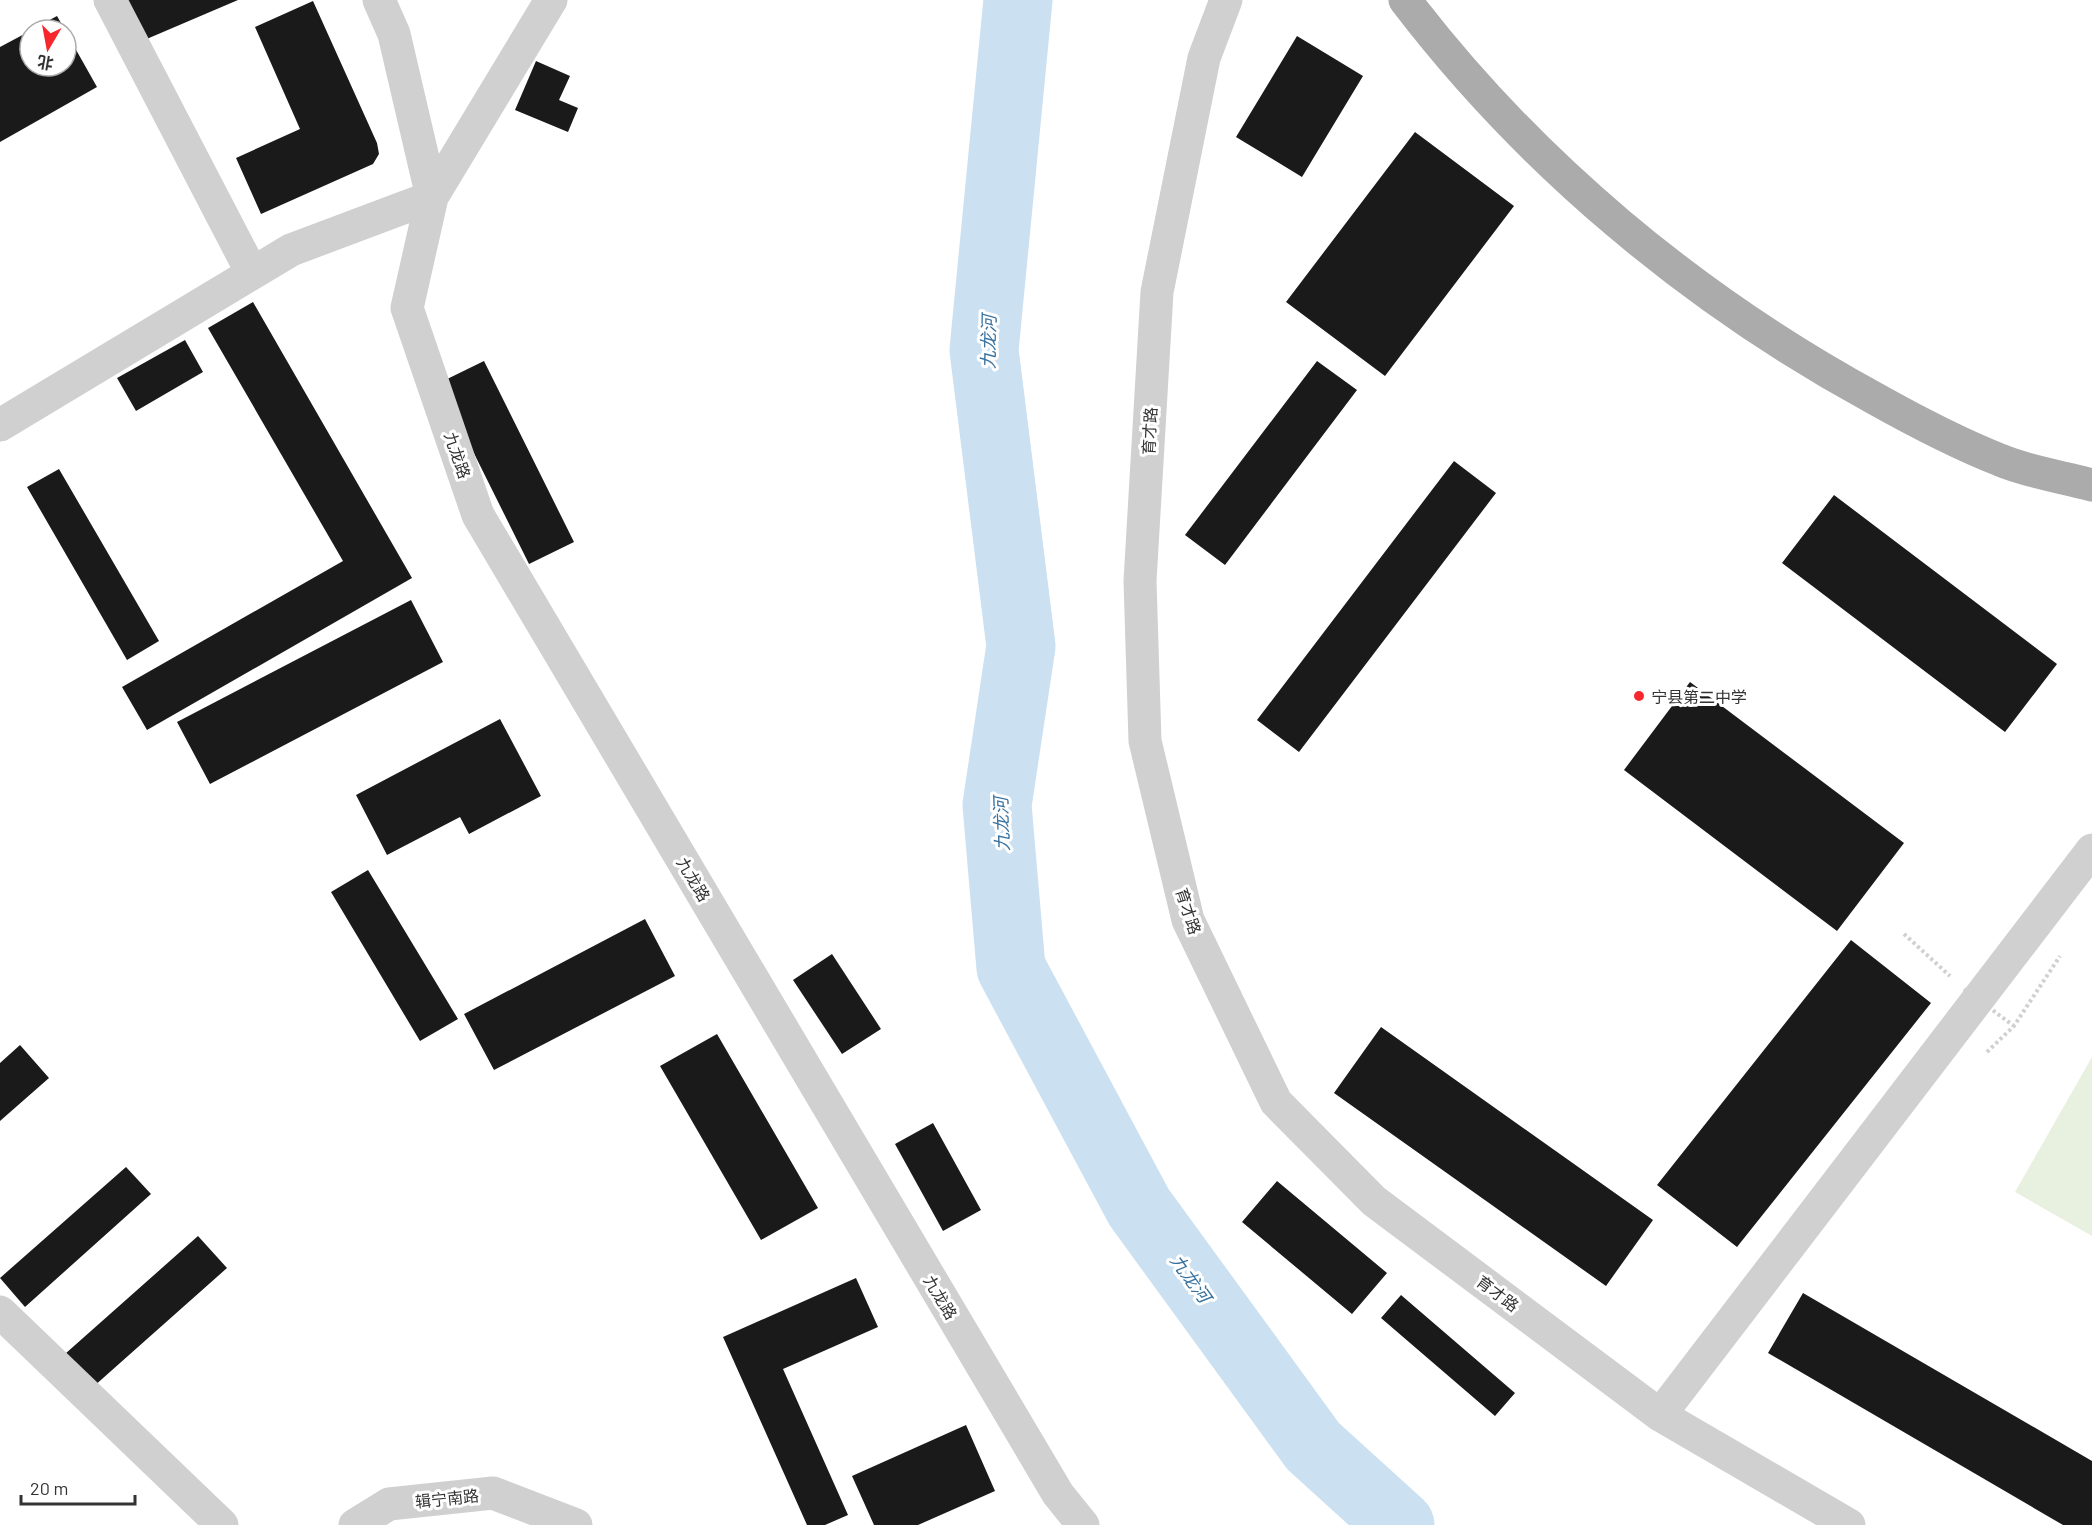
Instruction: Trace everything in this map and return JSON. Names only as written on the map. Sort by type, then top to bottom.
[{"type":"main road","points":[[1405,0],[1425,27],[1548,160],[1616,221],[1687,278],[1762,331],[1829,373],[1919,423],[2002,461],[2092,485]]},
{"type":"street","points":[[110,0],[252,273]]},
{"type":"street","name":"九龙路","points":[[379,0],[394,34],[432,197]]},
{"type":"street","name":"九龙路","points":[[551,0],[432,197],[407,308],[478,515],[1052,1484],[1083,1525]]},
{"type":"street","name":"育才路","points":[[1226,0],[1204,58],[1157,292],[1140,580],[1145,741],[1188,920],[1276,1102],[1374,1201],[1660,1415],[1850,1525]]},
{"type":"street","points":[[0,425],[291,250],[432,197]]},
{"type":"street","points":[[1660,1415],[2092,850]]},
{"type":"street","points":[[0,1312],[222,1525]]},
{"type":"street","name":"辑宁南路","points":[[355,1525],[389,1504],[493,1493],[576,1525]]},
{"type":"path","points":[[1905,934],[1964,989],[2014,1026],[2062,953]]},
{"type":"green space","points":[[2092,1057],[2092,1236],[2015,1192]]},
{"type":"building","points":[[125,0],[238,0],[142,41]]},
{"type":"building","points":[[313,1],[377,143],[379,154],[373,164],[261,214],[236,158],[300,129],[255,27]]},
{"type":"building","points":[[1297,36],[1363,76],[1302,177],[1236,137]]},
{"type":"building","points":[[18,37],[18,78],[78,78],[78,53],[97,87],[0,142],[0,47]]},
{"type":"building","points":[[536,61],[570,76],[559,100],[578,108],[568,132],[515,110]]},
{"type":"building","points":[[1415,132],[1514,206],[1385,376],[1286,302]]},
{"type":"building","points":[[253,302],[412,578],[147,730],[122,687],[343,561],[208,328]]},
{"type":"building","points":[[185,340],[203,372],[136,411],[117,378]]},
{"type":"building","points":[[484,361],[574,542],[529,564],[439,383]]},
{"type":"building","points":[[1317,361],[1357,390],[1225,565],[1185,535]]},
{"type":"building","points":[[1454,461],[1496,493],[1299,752],[1257,720]]},
{"type":"building","points":[[59,469],[159,641],[127,660],[27,487]]},
{"type":"building","points":[[1834,495],[2057,664],[2005,732],[1782,563]]},
{"type":"building","points":[[411,600],[443,662],[210,784],[177,722]]},
{"type":"building","points":[[1690,682],[1904,843],[1837,931],[1624,770]]},
{"type":"building","points":[[500,719],[541,796],[469,834],[460,817],[387,855],[356,795]]},
{"type":"building","points":[[368,870],[458,1019],[420,1041],[331,892]]},
{"type":"building","points":[[645,919],[675,976],[494,1070],[464,1014]]},
{"type":"building","points":[[1851,940],[1931,1003],[1737,1247],[1657,1185]]},
{"type":"building","points":[[832,954],[881,1029],[842,1054],[793,980]]},
{"type":"building","points":[[1381,1027],[1653,1220],[1606,1286],[1334,1093]]},
{"type":"building","points":[[717,1034],[818,1208],[761,1240],[660,1066]]},
{"type":"building","points":[[20,1045],[49,1078],[0,1121],[0,1063]]},
{"type":"building","points":[[933,1123],[981,1210],[943,1231],[895,1144]]},
{"type":"building","points":[[126,1167],[151,1194],[25,1307],[0,1278]]},
{"type":"building","points":[[1277,1181],[1387,1273],[1352,1314],[1242,1222]]},
{"type":"building","points":[[198,1236],[227,1268],[93,1387],[65,1354]]},
{"type":"building","points":[[856,1278],[878,1327],[783,1369],[848,1515],[825,1525],[807,1525],[723,1337]]},
{"type":"building","points":[[1803,1293],[2092,1461],[2092,1525],[2063,1525],[1768,1353]]},
{"type":"building","points":[[1401,1295],[1515,1393],[1495,1416],[1381,1318]]},
{"type":"building","points":[[966,1425],[995,1491],[918,1525],[874,1525],[852,1476]]},
{"type":"waterway","name":"九龙河","points":[[1018,0],[984,350],[1021,646],[997,805],[1011,968],[1139,1207],[1313,1446],[1400,1525]]},
{"type":"place","name":"宁县第二中学","points":[[1639,696]]}]
